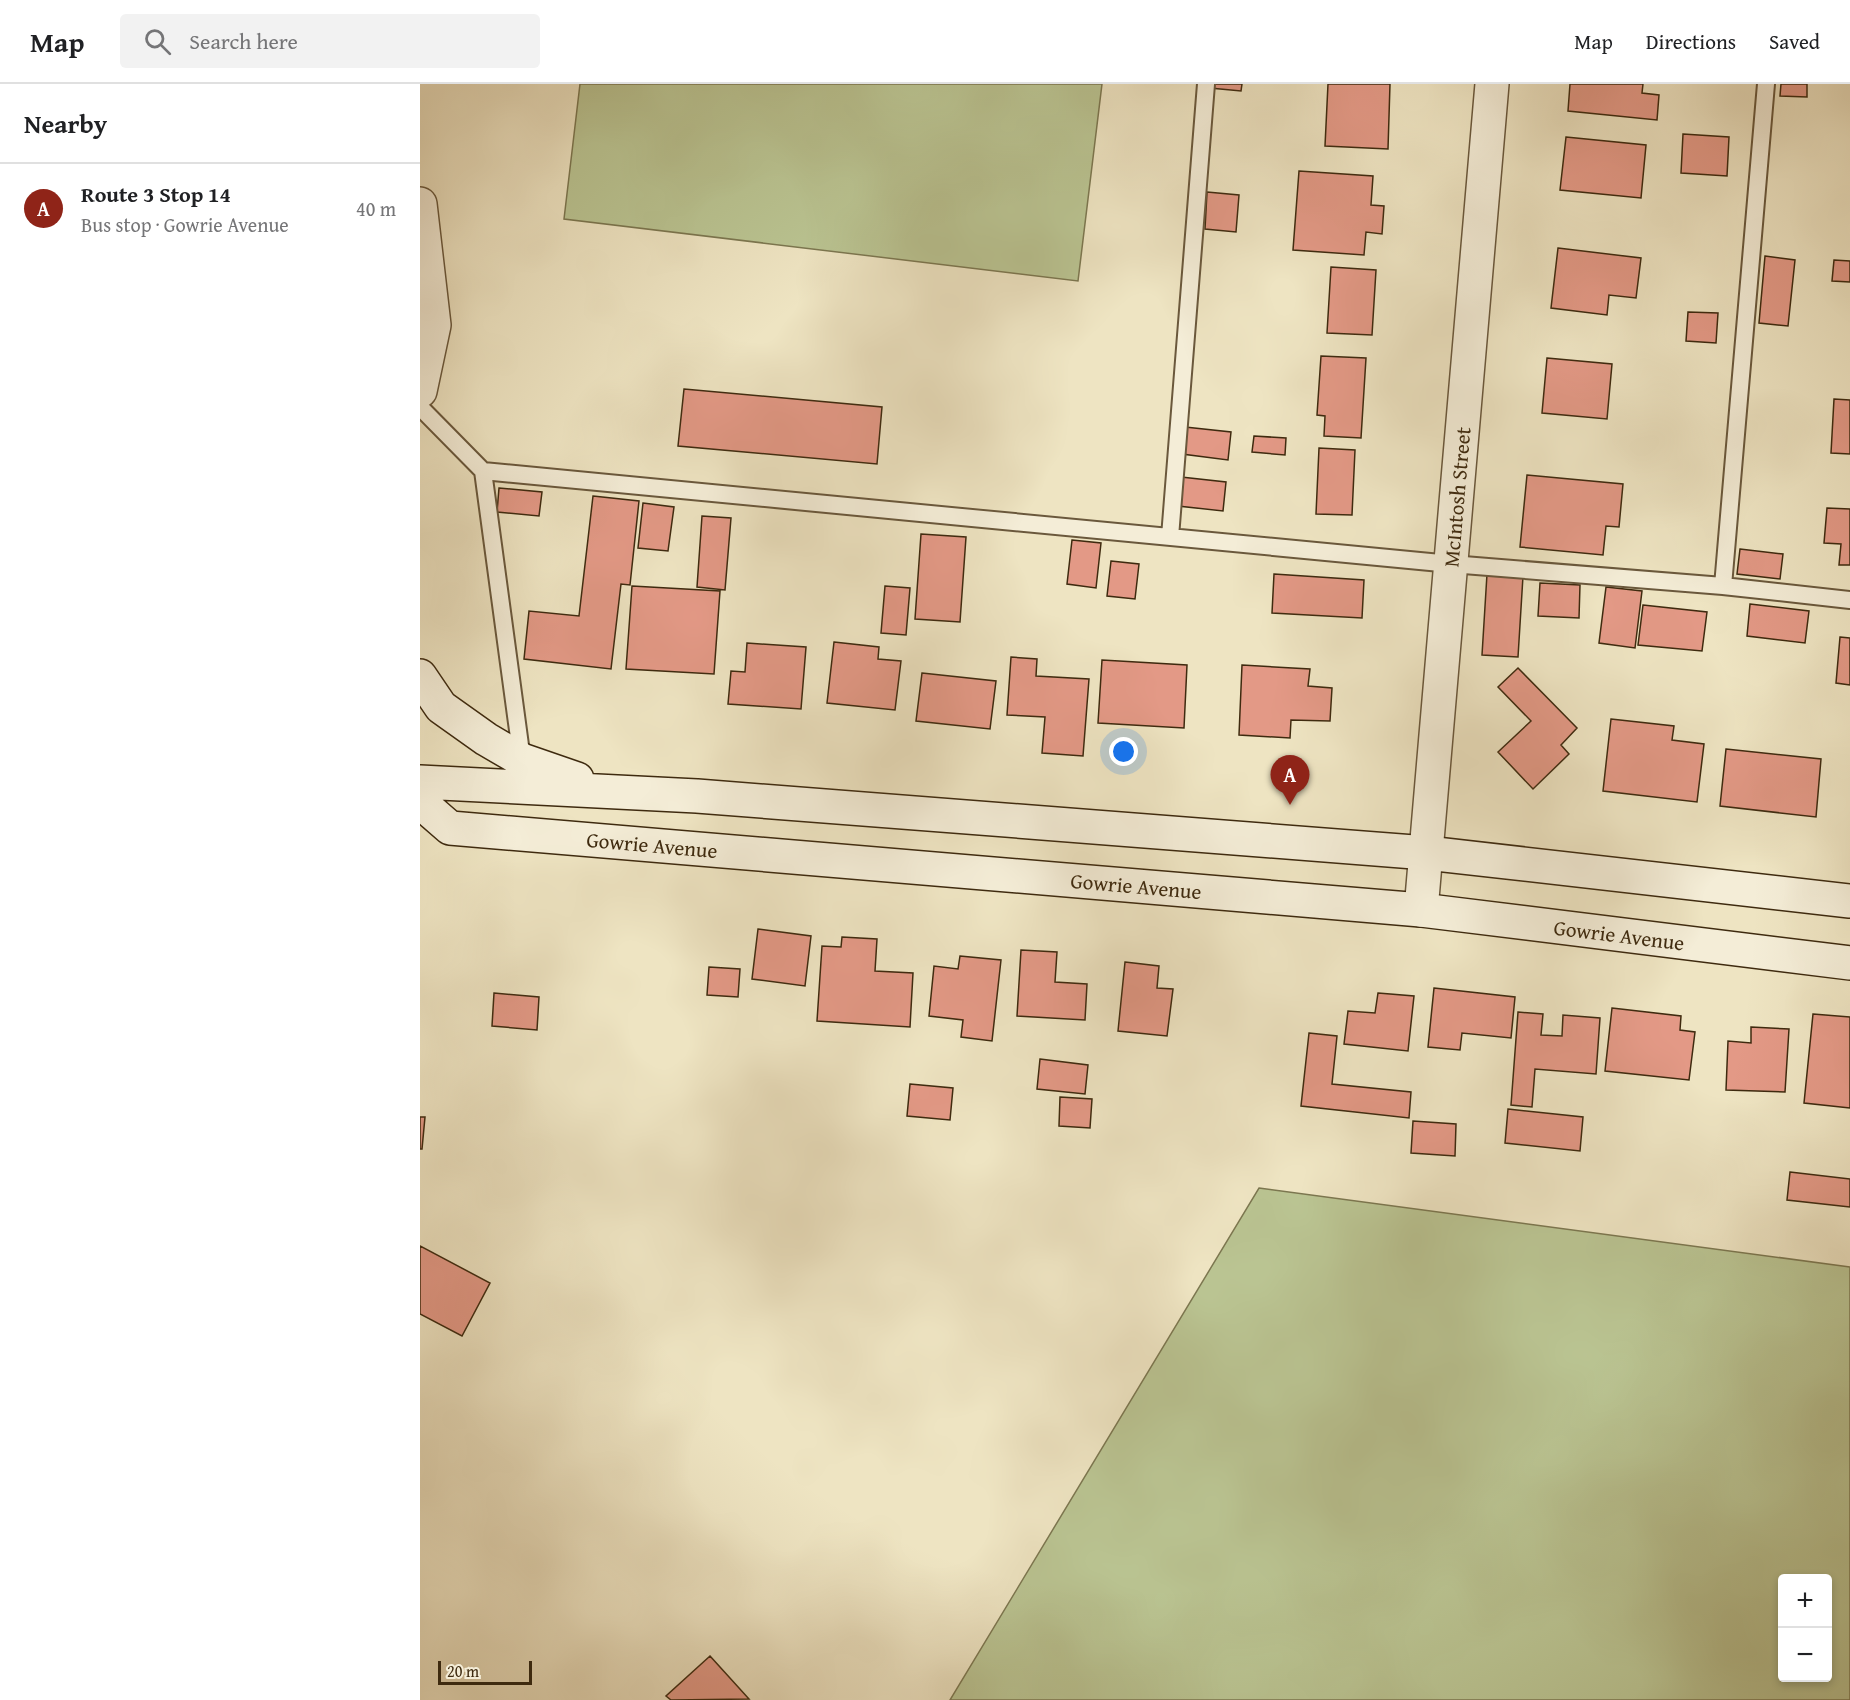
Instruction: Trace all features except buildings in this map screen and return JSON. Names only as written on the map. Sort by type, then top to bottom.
[{"type":"street","name":"McIntosh Street","points":[[1421,910],[1492,84]]},
{"type":"street","points":[[420,204],[434,325],[420,391]]},
{"type":"street","points":[[420,676],[441,707],[522,760],[611,791]]},
{"type":"street","points":[[420,782],[697,796],[1427,853],[1850,901]]},
{"type":"street","points":[[420,802],[435,827]]},
{"type":"street","name":"Gowrie Avenue","points":[[435,827],[1421,910],[1850,963]]},
{"type":"lane","points":[[1170,537],[1206,84]]},
{"type":"lane","points":[[1723,586],[1766,84]]},
{"type":"lane","points":[[420,407],[483,471],[522,760]]},
{"type":"lane","points":[[483,471],[1451,564],[1723,586],[1850,600]]},
{"type":"green space","points":[[580,84],[1102,84],[1078,281],[564,219]]},
{"type":"green space","points":[[1259,1188],[1850,1267],[1850,1700],[950,1700]]},
{"type":"place","name":"Route 3 Stop 14","points":[[1290,805]]}]
